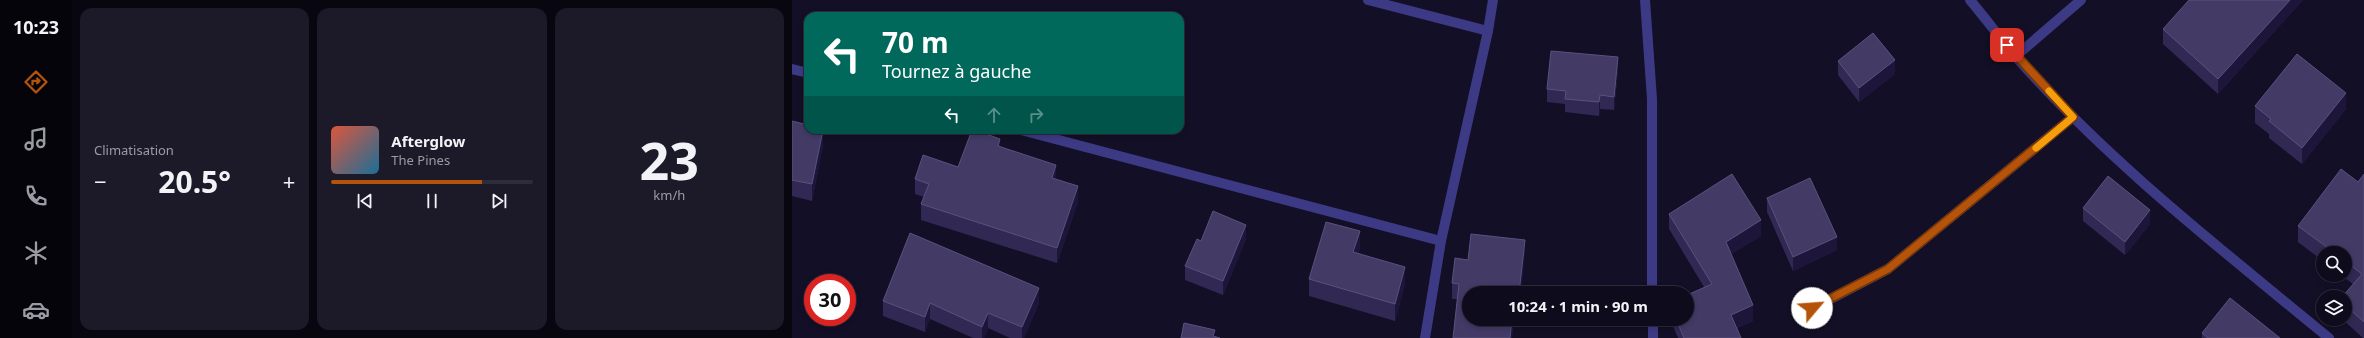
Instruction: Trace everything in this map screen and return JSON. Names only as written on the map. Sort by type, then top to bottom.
[{"type":"street","points":[[1368,0],[1488,31]]},
{"type":"street","points":[[1425,338],[1441,241],[1488,31],[1493,0]]},
{"type":"street","points":[[1645,0],[1652,99],[1652,286]]},
{"type":"street","points":[[1970,0],[2016,56],[2073,117],[2164,201],[2329,338]]},
{"type":"street","points":[[2016,56],[2081,0]]},
{"type":"street","points":[[792,69],[804,72]]},
{"type":"street","points":[[1800,315],[1888,269],[2073,117]]},
{"type":"street","points":[[1036,134],[1441,241]]},
{"type":"street","points":[[1652,326],[1653,338]]},
{"type":"building","points":[[2189,0],[2290,0],[2218,79],[2163,29]]},
{"type":"building","points":[[1873,33],[1895,60],[1859,88],[1838,61]]},
{"type":"building","points":[[1551,51],[1618,57],[1614,97],[1600,95],[1599,102],[1565,99],[1566,91],[1547,89]]},
{"type":"building","points":[[2297,54],[2346,93],[2302,148],[2269,121],[2271,119],[2255,106]]},
{"type":"building","points":[[792,121],[804,124],[804,134],[822,134],[812,184],[792,180]]},
{"type":"building","points":[[970,134],[986,134],[1000,139],[998,146],[1056,165],[1052,178],[1078,186],[1057,248],[921,204],[929,184],[915,179],[923,155],[958,167]]},
{"type":"building","points":[[2341,169],[2358,182],[2364,174],[2364,322],[2352,311],[2352,290],[2348,290],[2362,274],[2352,266],[2352,246],[2325,246],[2298,226]]},
{"type":"building","points":[[1732,174],[1761,220],[1726,242],[1753,305],[1731,315],[1741,338],[1684,338],[1679,326],[1694,326],[1694,292],[1712,284],[1669,214]]},
{"type":"building","points":[[2108,176],[2150,210],[2125,242],[2083,208]]},
{"type":"building","points":[[1810,178],[1837,237],[1793,257],[1767,198]]},
{"type":"building","points":[[1213,211],[1246,225],[1223,281],[1185,266],[1197,239],[1201,241]]},
{"type":"building","points":[[1326,222],[1360,231],[1353,252],[1405,267],[1395,304],[1309,279]]},
{"type":"building","points":[[910,233],[1039,288],[1022,327],[988,313],[982,327],[930,303],[925,317],[883,301]]},
{"type":"building","points":[[1471,234],[1525,240],[1520,286],[1462,286],[1462,326],[1511,326],[1510,338],[1453,338],[1459,284],[1452,283],[1455,258],[1468,260]]},
{"type":"building","points":[[2230,298],[2280,338],[2208,338],[2202,333]]},
{"type":"building","points":[[1184,323],[1215,330],[1213,336],[1220,338],[1181,338]]},
{"type":"slow traffic","points":[[2036,148],[2073,117],[2049,91]]},
{"type":"route","points":[[1812,308],[1888,269],[2073,117],[2007,45]]}]
